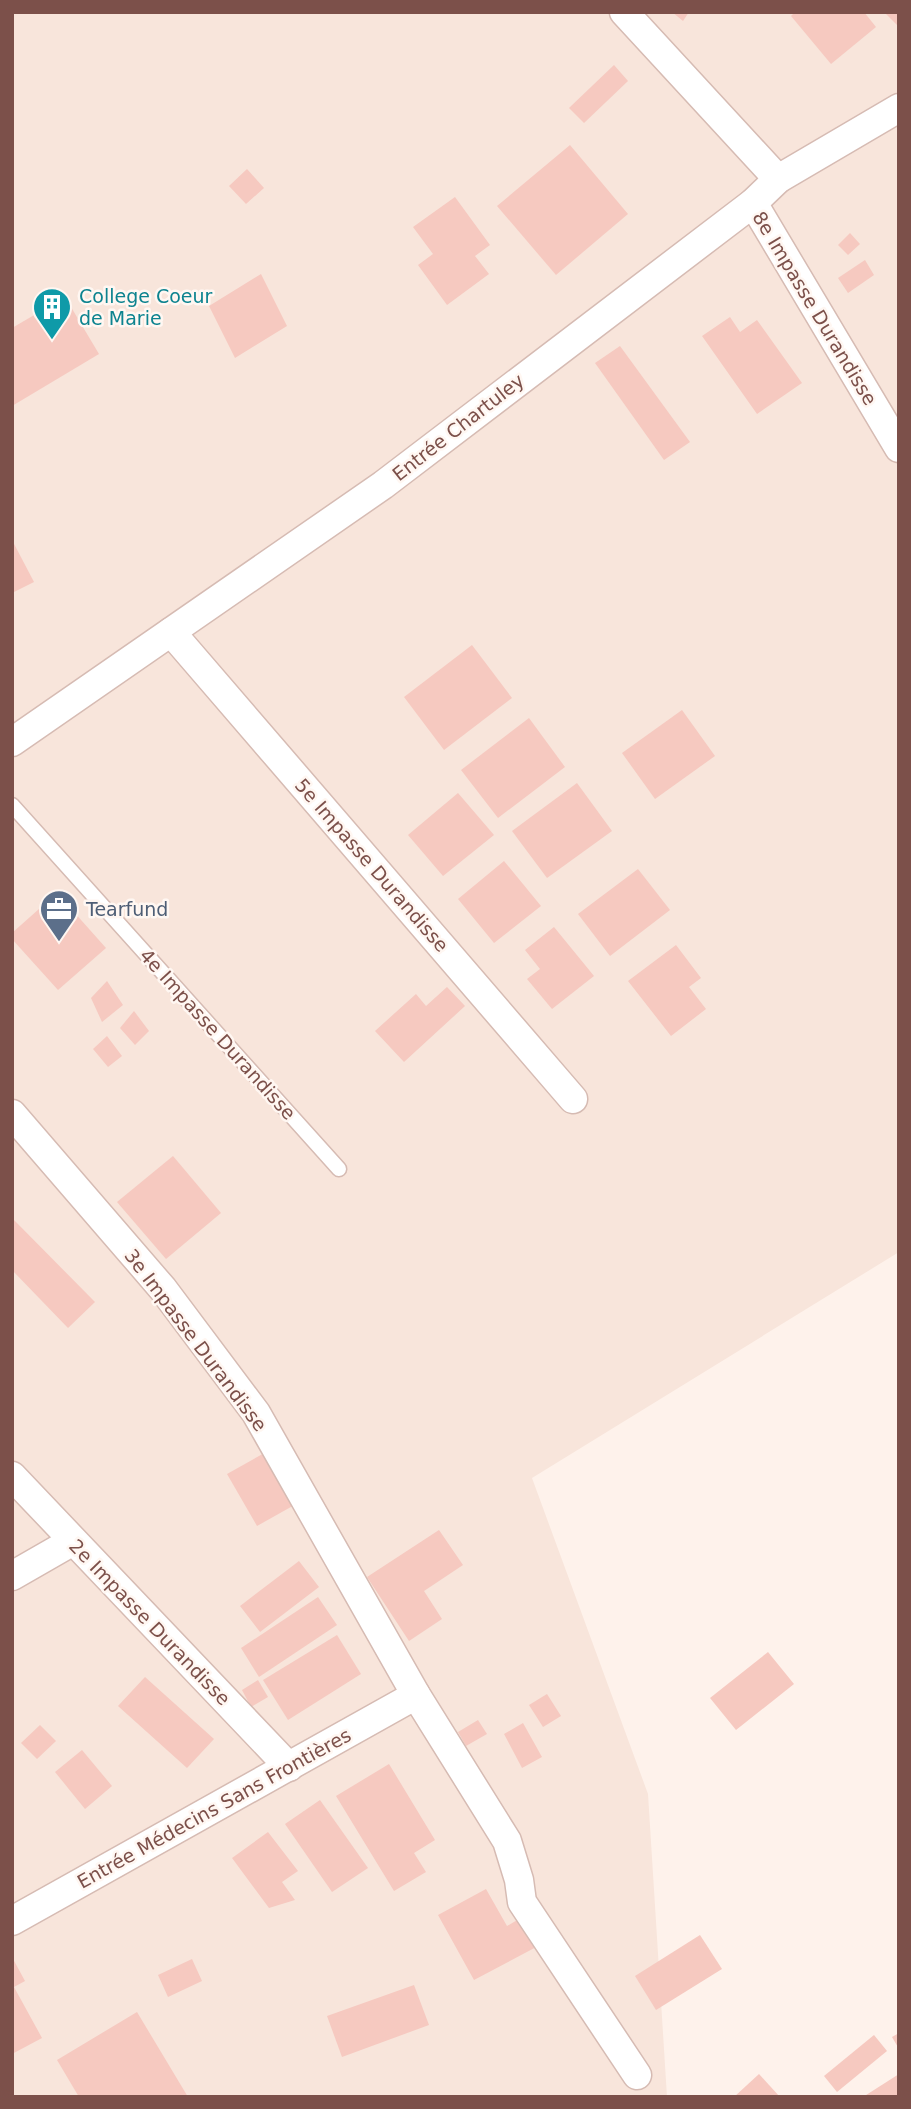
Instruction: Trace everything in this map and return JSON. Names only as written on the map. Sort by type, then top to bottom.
[{"type":"street","points":[[624,12],[778,179]]},
{"type":"street","name":"Entrée Chartuley","points":[[12,742],[383,485],[753,203],[778,179],[899,108]]},
{"type":"street","name":"8e Impasse Durandisse","points":[[753,203],[899,448]]},
{"type":"street","name":"5e Impasse Durandisse","points":[[171,632],[573,1099]]},
{"type":"street","name":"3e Impasse Durandisse","points":[[12,1114],[163,1289],[256,1413],[416,1695],[507,1841],[519,1880],[522,1902],[637,2075]]},
{"type":"street","name":"2e Impasse Durandisse","points":[[12,1476],[289,1767]]},
{"type":"street","points":[[12,1576],[73,1541]]},
{"type":"street","name":"Entrée Médecins Sans Frontières","points":[[12,1921],[416,1695]]},
{"type":"lane","name":"4e Impasse Durandisse","points":[[12,805],[340,1169]]},
{"type":"shaded area","points":[[12,12],[899,12],[899,1252],[532,1478],[648,1794],[667,2097],[12,2097]]},
{"type":"building","points":[[672,12],[689,12],[683,21]]},
{"type":"building","points":[[795,12],[864,12],[876,27],[831,64],[791,16]]},
{"type":"building","points":[[884,12],[899,12],[899,27]]},
{"type":"building","points":[[614,65],[628,81],[584,123],[569,108]]},
{"type":"building","points":[[570,145],[628,214],[556,275],[497,206]]},
{"type":"building","points":[[247,169],[264,188],[246,204],[229,186]]},
{"type":"building","points":[[455,197],[490,245],[475,256],[489,274],[447,305],[418,265],[433,254],[413,227]]},
{"type":"building","points":[[850,233],[860,244],[848,255],[838,245]]},
{"type":"building","points":[[865,260],[874,275],[848,293],[838,278]]},
{"type":"building","points":[[261,274],[287,326],[235,358],[209,306]]},
{"type":"building","name":"College Coeur de Marie","points":[[65,297],[99,354],[12,406],[12,328]]},
{"type":"building","points":[[730,317],[740,332],[757,320],[802,383],[757,414],[702,336]]},
{"type":"building","points":[[620,346],[690,442],[664,460],[595,363]]},
{"type":"building","points":[[12,540],[34,582],[12,593]]},
{"type":"building","points":[[472,645],[512,698],[444,750],[404,697]]},
{"type":"building","points":[[682,710],[715,756],[655,799],[622,753]]},
{"type":"building","points":[[529,718],[565,767],[498,818],[461,770]]},
{"type":"building","points":[[577,783],[612,831],[547,878],[512,831]]},
{"type":"building","points":[[458,793],[494,835],[443,876],[408,835]]},
{"type":"building","points":[[504,861],[541,906],[494,943],[458,899]]},
{"type":"building","points":[[638,869],[670,910],[610,956],[578,914]]},
{"type":"building","name":"Tearfund","points":[[57,893],[106,948],[58,990],[12,939],[12,933]]},
{"type":"building","points":[[554,927],[594,976],[552,1009],[527,979],[540,969],[525,950]]},
{"type":"building","points":[[676,945],[701,978],[689,987],[706,1009],[671,1036],[628,981]]},
{"type":"building","points":[[107,981],[123,1005],[102,1022],[91,998]]},
{"type":"building","points":[[447,987],[465,1006],[404,1062],[375,1031],[416,994],[426,1006]]},
{"type":"building","points":[[134,1011],[149,1031],[135,1045],[120,1028]]},
{"type":"building","points":[[107,1036],[122,1056],[108,1067],[93,1049]]},
{"type":"building","points":[[173,1156],[221,1213],[166,1259],[117,1202]]},
{"type":"building","points":[[12,1218],[95,1302],[68,1328],[12,1270]]},
{"type":"building","points":[[268,1451],[298,1503],[257,1526],[227,1474]]},
{"type":"building","points":[[439,1530],[463,1565],[424,1591],[442,1619],[409,1641],[367,1577]]},
{"type":"building","points":[[299,1561],[319,1587],[260,1632],[240,1606]]},
{"type":"building","points":[[318,1597],[337,1625],[259,1677],[241,1648]]},
{"type":"building","points":[[337,1635],[361,1674],[288,1720],[263,1680]]},
{"type":"building","points":[[768,1652],[794,1684],[736,1730],[710,1698]]},
{"type":"building","points":[[145,1677],[214,1739],[187,1768],[118,1706]]},
{"type":"building","points":[[258,1680],[268,1697],[251,1707],[242,1690]]},
{"type":"building","points":[[547,1694],[561,1716],[543,1727],[529,1705]]},
{"type":"building","points":[[478,1720],[487,1734],[466,1746],[458,1732]]},
{"type":"building","points":[[523,1723],[542,1757],[522,1768],[504,1734]]},
{"type":"building","points":[[40,1725],[56,1741],[37,1759],[21,1743]]},
{"type":"building","points":[[82,1750],[112,1786],[85,1809],[55,1772]]},
{"type":"building","points":[[389,1764],[435,1840],[414,1853],[426,1872],[394,1891],[336,1796]]},
{"type":"building","points":[[320,1800],[368,1868],[332,1892],[285,1824]]},
{"type":"building","points":[[268,1832],[298,1871],[282,1882],[295,1900],[269,1908],[232,1858]]},
{"type":"building","points":[[486,1889],[507,1926],[524,1916],[540,1945],[474,1980],[438,1915]]},
{"type":"building","points":[[700,1935],[722,1969],[656,2010],[635,1976]]},
{"type":"building","points":[[12,1957],[25,1981],[14,1987],[42,2038],[12,2054]]},
{"type":"building","points":[[192,1959],[202,1981],[168,1997],[158,1975]]},
{"type":"building","points":[[414,1985],[429,2025],[342,2057],[327,2016]]},
{"type":"building","points":[[137,2012],[188,2097],[79,2097],[57,2060]]},
{"type":"building","points":[[899,2033],[899,2049],[892,2037]]},
{"type":"building","points":[[874,2035],[887,2051],[837,2092],[824,2076]]},
{"type":"building","points":[[759,2074],[780,2097],[734,2097]]},
{"type":"building","points":[[899,2074],[899,2097],[863,2097]]},
{"type":"place","name":"College Coeur de Marie","points":[[52,341]]},
{"type":"place","name":"Tearfund","points":[[59,943]]}]
